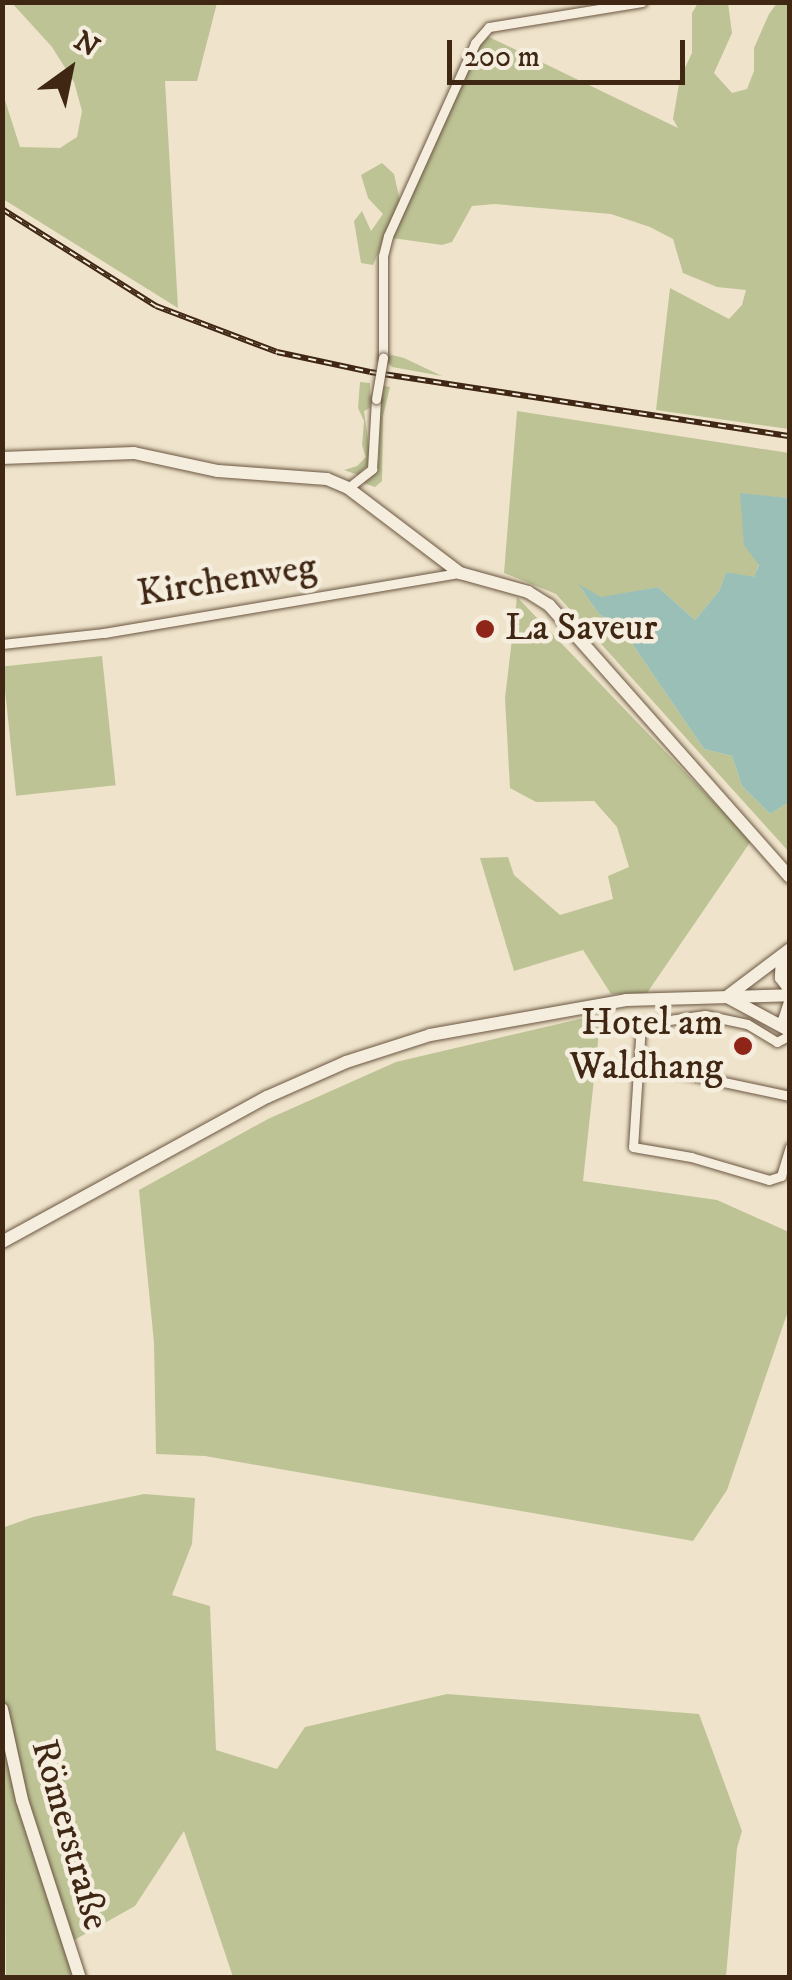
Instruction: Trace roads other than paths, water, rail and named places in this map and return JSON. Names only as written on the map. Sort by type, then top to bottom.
[{"type":"street","points":[[348,488],[372,469],[383,358],[383,256],[388,236],[474,43],[489,28],[642,2]]},
{"type":"street","points":[[2,458],[134,452],[218,471],[327,479],[348,488],[460,572],[528,592],[560,615],[790,877]]},
{"type":"street","name":"Kirchenweg","points":[[2,644],[104,633],[460,572]]},
{"type":"street","points":[[786,952],[781,978],[790,996],[784,1020],[790,1032]]},
{"type":"street","points":[[727,996],[786,952]]},
{"type":"street","points":[[727,996],[790,1032]]},
{"type":"street","points":[[2,1242],[267,1097],[346,1062],[430,1035],[626,1000],[790,996]]},
{"type":"street","points":[[790,1032],[777,1042],[747,1024],[705,1015],[641,1024],[633,1147],[638,1151],[691,1157],[769,1180],[781,1176],[790,1147]]},
{"type":"street","points":[[639,1064],[790,1096]]},
{"type":"street","name":"Römerstraße","points":[[2,1709],[22,1800],[80,1978]]},
{"type":"water","points":[[740,493],[789,498],[789,802],[770,814],[742,786],[732,756],[704,749],[622,629],[599,614],[578,584],[601,597],[658,587],[695,620],[719,591],[726,572],[754,577],[759,565],[744,545]]},
{"type":"railway","points":[[2,209],[156,306],[277,352],[370,372],[790,436]]},
{"type":"place","name":"La Saveur","points":[[485,629]]},
{"type":"place","name":"Hotel am Waldhang","points":[[743,1046]]}]
